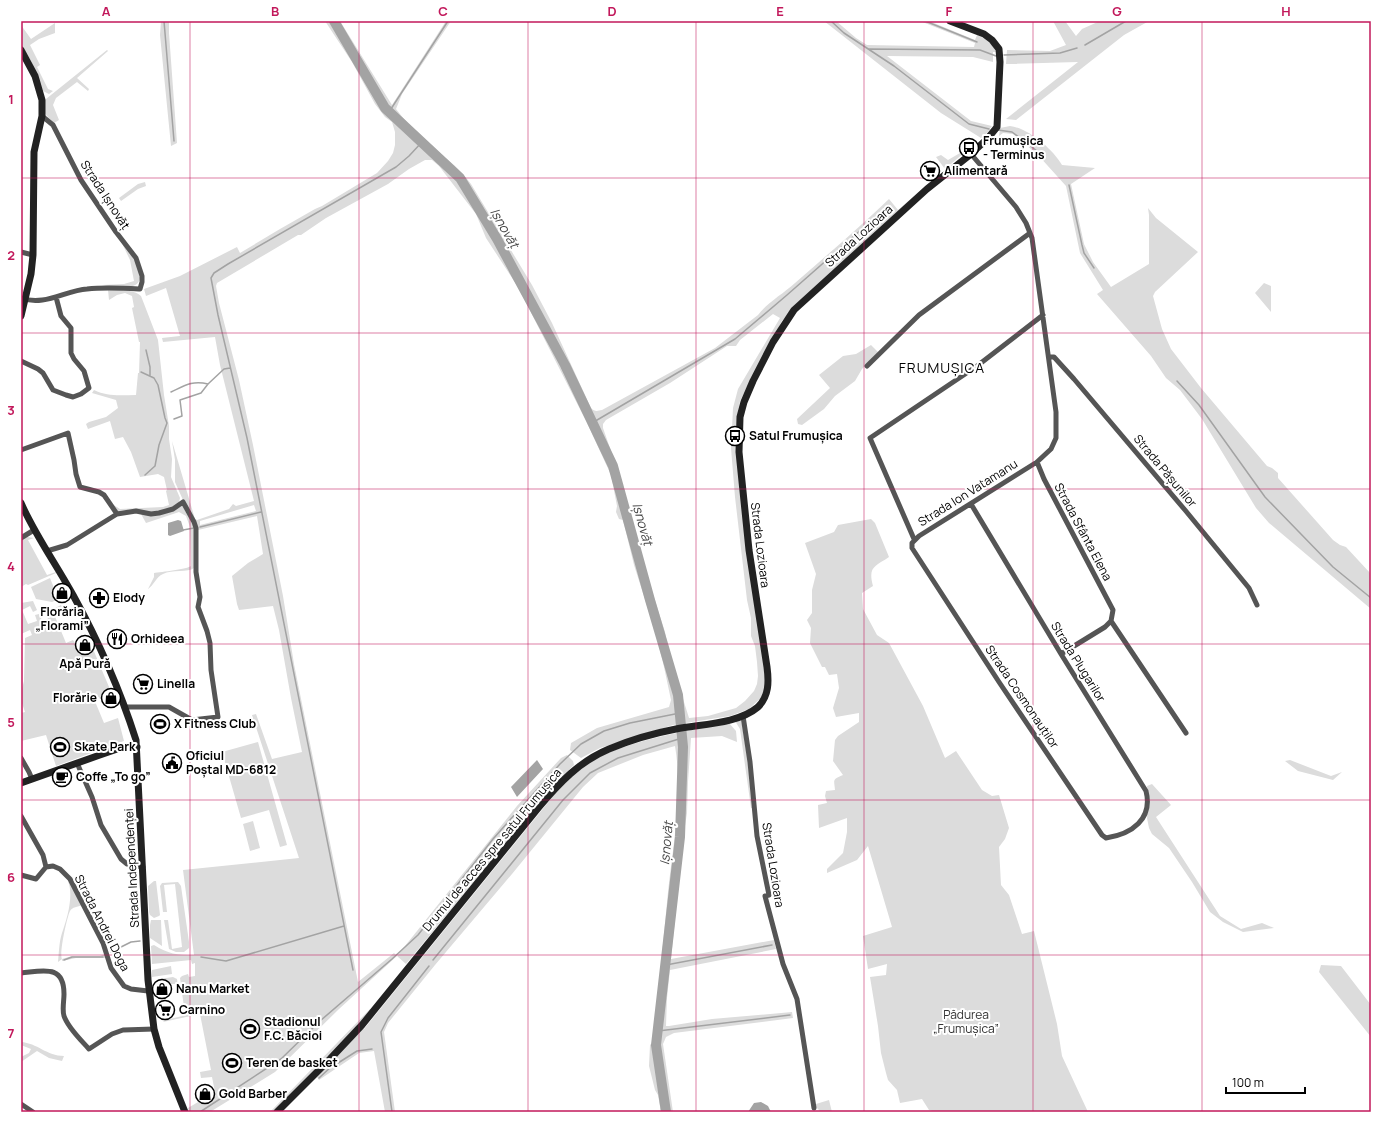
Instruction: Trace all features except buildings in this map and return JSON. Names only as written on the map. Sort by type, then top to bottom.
[{"type":"street","name":"Strada Lozioara","points":[[814,1108],[797,999],[783,964],[765,896],[769,895],[757,836],[750,762],[743,716],[758,706],[764,699],[768,690],[768,680],[749,550],[739,452],[740,417],[744,402],[753,381],[773,342],[794,310],[916,200],[971,154],[997,127],[1000,62],[998,49],[992,40],[984,34],[950,21]]},
{"type":"street","points":[[21,50],[35,76],[42,100],[42,116],[34,152],[33,255],[31,274],[23,299],[21,316]]},
{"type":"street","name":"Strada Ișnovăț","points":[[42,116],[53,125],[81,180],[116,232],[136,258],[142,276],[140,289],[85,289],[56,298]]},
{"type":"street","points":[[971,154],[1022,215],[1030,233],[1056,412],[1056,438],[1051,449],[1038,462]]},
{"type":"street","points":[[867,366],[919,315],[1030,233]]},
{"type":"street","points":[[21,252],[33,255]]},
{"type":"street","points":[[21,362],[38,369],[43,373],[53,390],[66,395],[73,397],[81,394],[89,388],[84,371],[71,353],[72,328],[61,316],[56,298],[33,300],[23,299]]},
{"type":"street","points":[[913,541],[870,438],[977,366],[1043,315]]},
{"type":"street","name":"Strada Pășunilor","points":[[1049,357],[1054,357],[1074,379],[1185,510],[1249,588],[1257,605]]},
{"type":"street","points":[[21,450],[68,434],[80,487],[99,492],[104,495],[117,514]]},
{"type":"street","name":"Strada Ion Vatamanu","points":[[913,541],[932,527],[1038,462]]},
{"type":"street","name":"Strada Sfânta Elena","points":[[1038,462],[1044,479],[1113,610],[1111,621]]},
{"type":"street","points":[[47,551],[66,545],[117,514],[136,511],[151,514],[159,513],[173,509],[183,502],[194,522],[196,528],[196,572],[200,598],[198,607],[210,643],[211,670],[218,717],[192,720],[169,708],[124,707]]},
{"type":"street","name":"Strada Independenței","points":[[21,503],[34,530],[73,596],[97,643],[124,707],[137,747],[148,991],[154,1029],[159,1047],[185,1112]]},
{"type":"street","name":"Strada Plugarilor","points":[[971,504],[1061,654],[1146,791],[1148,798],[1145,816],[1131,830]]},
{"type":"street","points":[[21,538],[34,530]]},
{"type":"street","name":"Strada Cosmonauților","points":[[913,541],[912,548],[995,676],[1102,835],[1106,838],[1131,830]]},
{"type":"street","points":[[1061,654],[1105,627],[1111,621],[1116,626],[1141,668],[1186,733]]},
{"type":"street","name":"Drumul de acces spre satul Frumușica","points":[[277,1112],[330,1059],[375,1009],[557,786],[571,773],[594,756],[609,749],[674,729],[743,716]]},
{"type":"street","points":[[21,783],[123,747],[137,747]]},
{"type":"street","points":[[21,758],[32,779]]},
{"type":"street","points":[[76,763],[92,797],[101,825],[121,859],[127,864],[143,867]]},
{"type":"street","points":[[21,816],[43,855],[46,867],[36,879],[21,875]]},
{"type":"street","name":"Strada Andrei Doga","points":[[46,867],[53,866],[60,869],[70,879],[103,943],[111,968],[124,986],[131,989],[148,991]]},
{"type":"street","points":[[21,973],[40,971],[60,975],[64,987],[64,1017],[89,1049],[112,1034],[123,1030],[154,1029]]},
{"type":"street","points":[[21,1104],[33,1112]]},
{"type":"green space","points":[[161,21],[169,21],[177,143],[171,146],[160,35]]},
{"type":"green space","points":[[325,21],[340,21],[392,105],[446,21],[451,21],[402,94],[396,109],[430,145],[455,166],[471,184],[532,285],[552,323],[591,408],[595,411],[602,410],[715,348],[758,315],[766,306],[831,252],[889,199],[898,210],[929,183],[929,185],[797,303],[782,321],[740,401],[737,419],[766,676],[764,695],[749,709],[730,716],[673,725],[600,748],[581,758],[570,750],[571,743],[597,728],[669,707],[671,700],[656,634],[634,565],[623,520],[619,519],[616,512],[617,506],[611,475],[587,423],[518,287],[486,238],[476,214],[439,166],[432,160],[425,160],[388,184],[326,218],[301,235],[298,235],[217,283],[216,286],[219,303],[239,380],[253,445],[283,596],[294,664],[358,982],[394,953],[397,956],[339,1009],[275,1072],[210,1112],[189,1112],[188,1108],[215,1092],[212,1077],[201,1078],[200,1072],[211,1070],[200,1014],[163,1022],[165,1020],[200,1012],[197,1009],[188,1010],[184,1007],[180,978],[188,974],[189,977],[195,976],[195,963],[192,964],[191,960],[152,964],[151,946],[154,945],[173,953],[194,955],[183,870],[299,858],[252,715],[256,714],[272,759],[302,752],[279,630],[273,606],[239,610],[237,604],[232,576],[248,563],[263,554],[257,516],[198,530],[195,519],[197,520],[229,509],[233,504],[236,506],[254,501],[220,365],[215,337],[163,342],[162,338],[180,336],[166,288],[146,296],[144,289],[180,276],[237,247],[240,253],[377,173],[388,161],[393,153],[395,145],[395,132],[392,122],[385,117],[375,104],[352,62]],"holes":[[[773,314],[780,318],[738,389],[733,408],[731,448],[747,600],[751,618],[751,636],[755,646],[757,662],[757,684],[754,691],[736,708],[708,716],[689,718],[669,654],[665,632],[639,550],[632,519],[603,424],[606,420],[670,383],[727,346],[736,346],[740,340]],[[254,505],[256,511],[200,525],[200,521]]]},
{"type":"green space","points":[[824,21],[836,21],[867,45],[974,47],[975,43],[920,21],[929,21],[975,40],[977,35],[986,40],[993,46],[996,52],[993,52],[993,62],[973,57],[887,56],[971,121],[992,126],[981,138],[941,113]]},
{"type":"green space","points":[[1053,21],[1065,21],[1076,36],[1082,29],[1100,21],[1149,21],[1124,35],[1016,120],[1006,119],[1078,62],[1006,64],[1007,50],[1050,51],[1066,45]]},
{"type":"green space","points":[[55,23],[55,33],[39,39],[30,45],[40,65],[37,67],[48,89],[53,91],[49,94],[43,91],[32,63],[21,44],[21,25],[31,39]]},
{"type":"green space","points":[[107,50],[108,51],[77,78],[89,89],[88,91],[77,82],[56,98],[53,105],[59,120],[54,123],[44,113],[44,102],[46,99]]},
{"type":"green space","points":[[1010,126],[1024,131],[1039,140],[1053,152],[1062,165],[1095,168],[1071,184],[1084,244],[1093,262],[1111,287],[1149,264],[1148,208],[1156,218],[1198,252],[1155,292],[1153,296],[1162,329],[1171,349],[1201,388],[1267,466],[1278,473],[1278,478],[1333,540],[1346,547],[1371,574],[1371,609],[1269,523],[1256,508],[1202,419],[1180,390],[1166,378],[1151,356],[1097,294],[1103,290],[1080,253],[1066,186],[1038,155],[1013,134],[1003,133],[999,136],[1000,128]]},
{"type":"green space","points":[[969,144],[971,147],[945,169],[936,157],[941,155],[948,160],[960,153]]},
{"type":"green space","points":[[145,182],[146,186],[138,189],[121,201],[119,198],[138,184]]},
{"type":"green space","points":[[120,239],[136,263],[140,277],[138,283],[128,287],[102,285],[124,284],[134,281],[130,260]]},
{"type":"green space","points":[[1264,283],[1271,286],[1271,312],[1255,293]]},
{"type":"green space","points":[[108,290],[130,291],[141,296],[158,340],[169,426],[172,459],[171,477],[180,498],[179,502],[172,508],[151,513],[136,509],[118,511],[112,504],[120,509],[163,507],[169,505],[164,477],[158,474],[140,477],[131,452],[123,437],[115,439],[110,421],[88,429],[86,424],[106,417],[118,408],[116,400],[92,393],[94,390],[109,395],[136,395],[139,373],[140,342],[132,308],[134,307],[132,296],[125,293],[117,295],[109,300]]},
{"type":"green space","points":[[871,345],[878,352],[862,369],[855,381],[835,396],[824,409],[802,425],[798,424],[797,419],[830,388],[819,375],[843,356],[856,354]]},
{"type":"green space","points":[[172,441],[195,519],[183,500],[175,482],[175,460]]},
{"type":"green space","points":[[182,505],[194,527],[194,568],[163,574],[148,589],[154,577],[154,573],[191,566],[190,527],[186,516],[179,512],[146,523],[141,514],[150,516]]},
{"type":"green space","name":"Pădurea „Frumușica”","points":[[871,519],[875,523],[889,557],[876,566],[872,571],[871,575],[873,586],[862,593],[863,609],[877,635],[889,643],[923,706],[945,758],[956,751],[982,790],[992,796],[999,795],[1009,828],[1005,839],[999,847],[1001,885],[1009,895],[1022,934],[1034,931],[1057,1024],[1062,1056],[1088,1112],[935,1112],[929,1110],[922,1099],[900,1103],[897,1090],[888,1080],[881,1053],[870,977],[886,975],[887,964],[868,969],[863,936],[892,927],[868,846],[857,860],[827,873],[827,869],[843,853],[847,832],[847,818],[819,828],[818,805],[827,803],[825,796],[826,791],[835,790],[834,780],[843,775],[833,761],[835,740],[838,736],[859,722],[859,713],[836,717],[833,708],[839,688],[837,674],[829,675],[825,667],[822,667],[810,643],[811,628],[807,620],[812,613],[812,590],[816,574],[805,543],[834,532],[838,525]]},
{"type":"green space","points":[[27,537],[34,538],[28,540],[47,575],[56,573],[21,587],[21,541]]},
{"type":"green space","points":[[50,578],[54,588],[60,585],[62,591],[59,592],[61,598],[52,602],[36,599],[31,587]]},
{"type":"green space","points":[[33,601],[37,610],[33,612],[30,606],[22,610],[28,624],[37,621],[35,615],[39,614],[44,624],[55,608],[61,605],[64,610],[54,614],[66,643],[73,640],[75,643],[82,640],[90,642],[112,694],[100,699],[99,697],[94,699],[104,723],[118,718],[124,741],[56,766],[46,735],[21,741],[21,713],[25,712],[21,700],[21,693],[24,681],[25,638],[32,635],[30,630],[21,634],[21,603]]},
{"type":"green space","points":[[741,719],[748,762],[752,808],[740,729],[735,721]]},
{"type":"green space","points":[[729,723],[736,731],[737,742],[722,736],[691,738],[687,813],[671,959],[774,940],[776,949],[670,970],[666,1026],[712,1019],[792,1012],[793,1018],[674,1033],[666,1037],[663,1044],[673,1112],[661,1112],[658,1095],[655,1090],[649,1066],[650,1045],[652,1043],[657,1005],[678,800],[675,746],[643,755],[598,773],[583,787],[388,1023],[384,1032],[395,1112],[385,1112],[374,1051],[359,1053],[319,1080],[317,1077],[362,1028],[364,1029],[559,789],[576,774],[601,756],[637,743],[668,735]]},
{"type":"green space","points":[[258,742],[287,845],[280,847],[269,810],[241,818],[222,752]]},
{"type":"green space","points":[[567,755],[573,761],[574,765],[556,782],[406,964],[397,956],[517,806],[561,758]]},
{"type":"green space","points":[[1290,760],[1331,776],[1342,772],[1333,780],[1298,771],[1285,761]]},
{"type":"green space","points":[[1152,784],[1171,805],[1156,817],[1220,916],[1241,929],[1262,923],[1274,928],[1243,932],[1223,922],[1210,912],[1169,848],[1152,834],[1149,828],[1147,818],[1149,802],[1147,786]]},
{"type":"green space","points":[[253,821],[260,848],[250,851],[243,824]]},
{"type":"green space","points":[[68,881],[82,905],[70,911],[62,943],[62,959],[58,962],[60,940],[68,914],[70,900],[70,887]]},
{"type":"green space","points":[[156,881],[160,915],[154,918],[149,912],[148,886]]},
{"type":"green space","points":[[178,882],[181,886],[189,942],[189,948],[184,952],[176,952],[169,949],[164,920],[168,920],[172,949],[182,947],[175,884],[164,885],[167,912],[163,912],[160,886],[162,883]]},
{"type":"green space","points":[[151,920],[161,920],[162,946],[150,938]]},
{"type":"green space","points":[[105,954],[106,958],[76,958],[62,961],[62,959],[72,956],[100,956]]},
{"type":"green space","points":[[1321,965],[1341,966],[1371,1005],[1371,1037],[1319,972]]},
{"type":"green space","points":[[171,966],[172,974],[152,977],[152,970]]},
{"type":"green space","points":[[173,977],[177,979],[178,989],[175,989],[175,984],[169,984],[168,982],[158,983],[159,979]]},
{"type":"green space","points":[[370,1009],[355,1028],[273,1112],[270,1112]]},
{"type":"green space","points":[[21,1042],[27,1043],[52,1054],[64,1056],[62,1061],[49,1058],[37,1051],[21,1062],[21,1057],[29,1053],[31,1049],[21,1045]]},
{"type":"green space","points":[[829,1100],[832,1112],[821,1112],[816,1107],[816,1104]]},
{"type":"shaded area","points":[[178,520],[181,521],[184,531],[170,536],[168,535],[168,523]]},
{"type":"shaded area","points":[[537,760],[543,769],[517,797],[511,787]]},
{"type":"shaded area","points":[[761,1102],[768,1106],[771,1112],[748,1112],[754,1103]]},
{"type":"waterway","points":[[164,21],[174,141]]},
{"type":"waterway","name":"Ișnovăț","points":[[334,21],[385,108],[460,178],[497,239],[565,365],[613,466],[678,695],[683,747],[680,837],[656,1045],[666,1112]]},
{"type":"waterway","points":[[389,112],[448,21]]},
{"type":"waterway","points":[[831,21],[844,33],[894,66],[969,124],[989,129]]},
{"type":"waterway","points":[[925,21],[977,42]]},
{"type":"waterway","points":[[1085,45],[1126,21]]},
{"type":"waterway","points":[[1004,55],[1060,53],[1077,48]]},
{"type":"waterway","points":[[869,49],[980,50],[996,56]]},
{"type":"waterway","points":[[998,130],[1012,132],[1041,154]]},
{"type":"waterway","points":[[353,970],[247,438],[218,315],[211,278],[214,273],[228,264],[396,167],[422,142]]},
{"type":"waterway","points":[[1069,185],[1084,253],[1094,268]]},
{"type":"waterway","points":[[592,423],[735,339],[862,229]]},
{"type":"waterway","points":[[146,350],[150,367],[150,376]]},
{"type":"waterway","points":[[174,419],[182,416],[180,400],[201,393],[224,369],[230,368]]},
{"type":"waterway","points":[[141,372],[154,378],[158,385],[167,423],[159,445],[155,466],[145,475]]},
{"type":"waterway","points":[[1177,381],[1199,405],[1265,497],[1333,567],[1371,598]]},
{"type":"waterway","points":[[171,392],[193,383],[208,384]]},
{"type":"waterway","points":[[200,527],[261,512]]},
{"type":"waterway","points":[[183,530],[194,528]]},
{"type":"waterway","points":[[200,1112],[281,1059],[320,1021],[418,935],[493,839],[560,764],[581,744],[604,731],[630,723],[680,713]]},
{"type":"waterway","points":[[433,960],[563,800],[590,773],[618,758],[682,738]]},
{"type":"waterway","points":[[201,957],[226,961],[344,926]]},
{"type":"waterway","points":[[111,952],[131,942],[140,941]]},
{"type":"waterway","points":[[666,965],[772,945]]},
{"type":"waterway","points":[[64,960],[72,957],[103,957]]},
{"type":"waterway","points":[[392,1112],[381,1032],[388,1018],[429,966]]},
{"type":"waterway","points":[[658,1031],[790,1015]]},
{"type":"waterway","points":[[338,1063],[357,1051],[372,1049]]},
{"type":"waterway","points":[[319,1078],[332,1066]]},
{"type":"place","name":"Frumușica - Terminus","points":[[969,148]]},
{"type":"place","name":"Alimentară","points":[[930,171]]},
{"type":"place","name":"Satul Frumușica","points":[[735,436]]},
{"type":"place","name":"Florăria „Florami”","points":[[62,593]]},
{"type":"place","name":"Elody","points":[[99,598]]},
{"type":"place","name":"Orhideea","points":[[117,639]]},
{"type":"place","name":"Apă Pură","points":[[85,645]]},
{"type":"place","name":"Linella","points":[[143,684]]},
{"type":"place","name":"Florărie","points":[[111,698]]},
{"type":"place","name":"X Fitness Club","points":[[160,724]]},
{"type":"place","name":"Skate Park","points":[[60,747]]},
{"type":"place","name":"Oficiul Poștal MD-6812","points":[[172,763]]},
{"type":"place","name":"Coffe „To go”","points":[[62,777]]},
{"type":"place","name":"Nanu Market","points":[[162,989]]},
{"type":"place","name":"Carnino","points":[[165,1010]]},
{"type":"place","name":"Stadionul F.C. Băcioi","points":[[250,1029]]},
{"type":"place","name":"Teren de basket","points":[[232,1063]]},
{"type":"place","name":"Gold Barber","points":[[205,1094]]},
{"type":"district","name":"FRUMUȘICA","points":[[942,368]]}]
